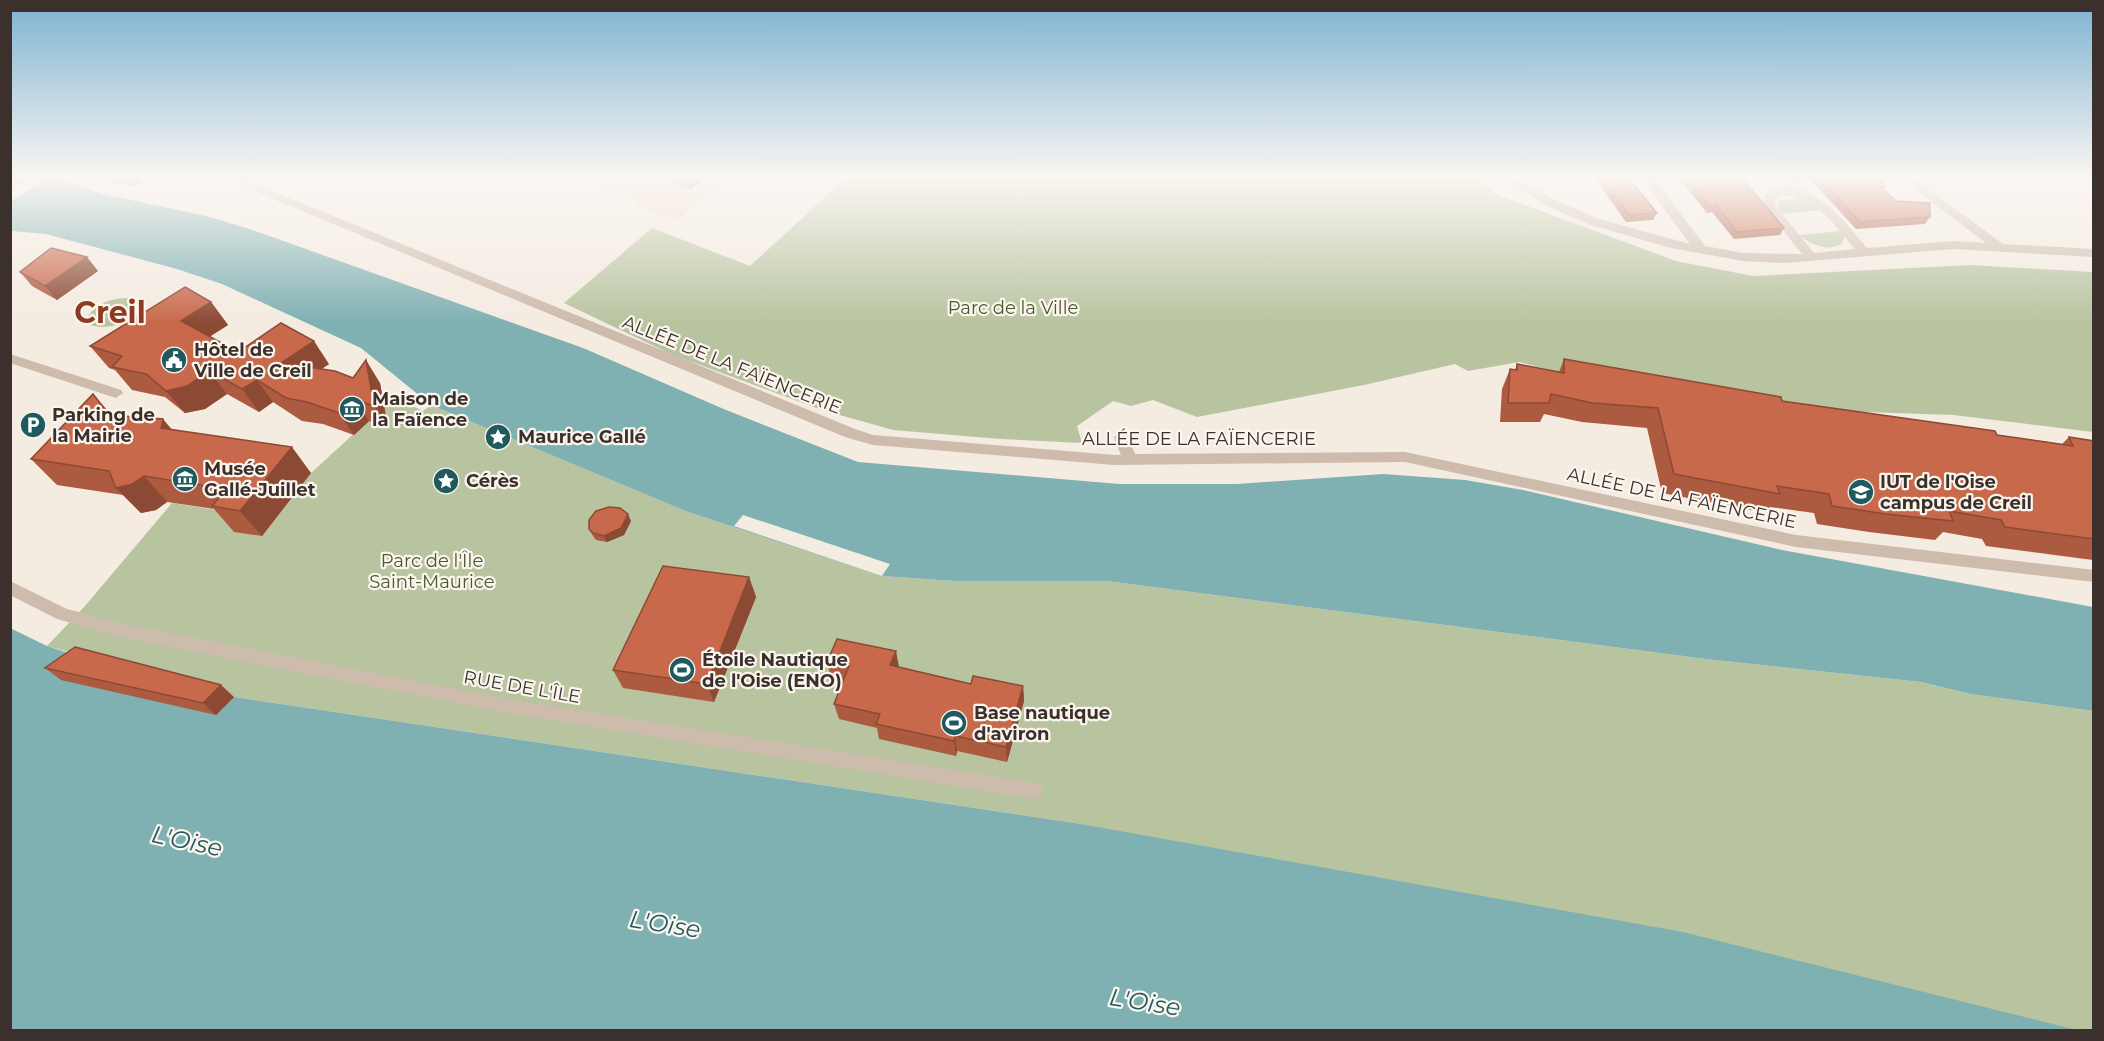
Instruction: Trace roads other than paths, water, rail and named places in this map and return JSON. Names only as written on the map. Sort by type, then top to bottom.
[{"type":"street","name":"ALLÉE DE LA FAÏENCERIE","points":[[347,226],[862,437],[889,442],[1130,460],[1405,457],[1775,537],[2094,576]]},
{"type":"street","points":[[1607,226],[1656,240],[1750,258],[1811,257],[1954,245],[2094,253]]},
{"type":"street","points":[[1683,226],[1701,250]]},
{"type":"street","points":[[1786,226],[1811,257]]},
{"type":"street","points":[[1841,226],[1864,252]]},
{"type":"street","points":[[1970,226],[1999,247]]},
{"type":"street","points":[[10,358],[116,393]]},
{"type":"street","points":[[1121,437],[1130,460]]},
{"type":"street","name":"RUE DE L'ÎLE","points":[[10,587],[63,614],[124,631],[497,704],[1035,791]]},
{"type":"water","points":[[11,226],[238,226],[583,348],[726,410],[858,462],[1119,484],[1237,484],[1383,474],[1465,480],[1523,490],[1782,550],[2093,607],[2093,711],[1970,694],[1921,682],[1706,659],[1107,581],[954,581],[882,576],[688,512],[431,405],[361,348],[222,284],[177,269],[46,234],[11,231]]},
{"type":"water","name":"L'Oise","points":[[10,628],[47,646],[90,660],[234,697],[1075,823],[1683,932],[2077,1030],[11,1030]]},
{"type":"place","name":"Hôtel de Ville de Creil","points":[[174,360]]},
{"type":"place","name":"Maison de la Faïence","points":[[352,409]]},
{"type":"place","name":"Parking de la Mairie","points":[[33,425]]},
{"type":"place","name":"Maurice Gallé","points":[[498,437]]},
{"type":"place","name":"Musée Gallé-Juillet","points":[[185,479]]},
{"type":"place","name":"Cérès","points":[[446,481]]},
{"type":"place","name":"IUT de l'Oise campus de Creil","points":[[1861,492]]},
{"type":"place","name":"Étoile Nautique de l'Oise (ENO)","points":[[682,670]]},
{"type":"place","name":"Base nautique d'aviron","points":[[954,723]]},
{"type":"district","name":"Creil","points":[[110,312]]},
{"type":"park label","name":"Parc de la Ville","points":[[1013,308]]},
{"type":"park label","name":"Parc de l'Île Saint-Maurice","points":[[432,571]]}]
